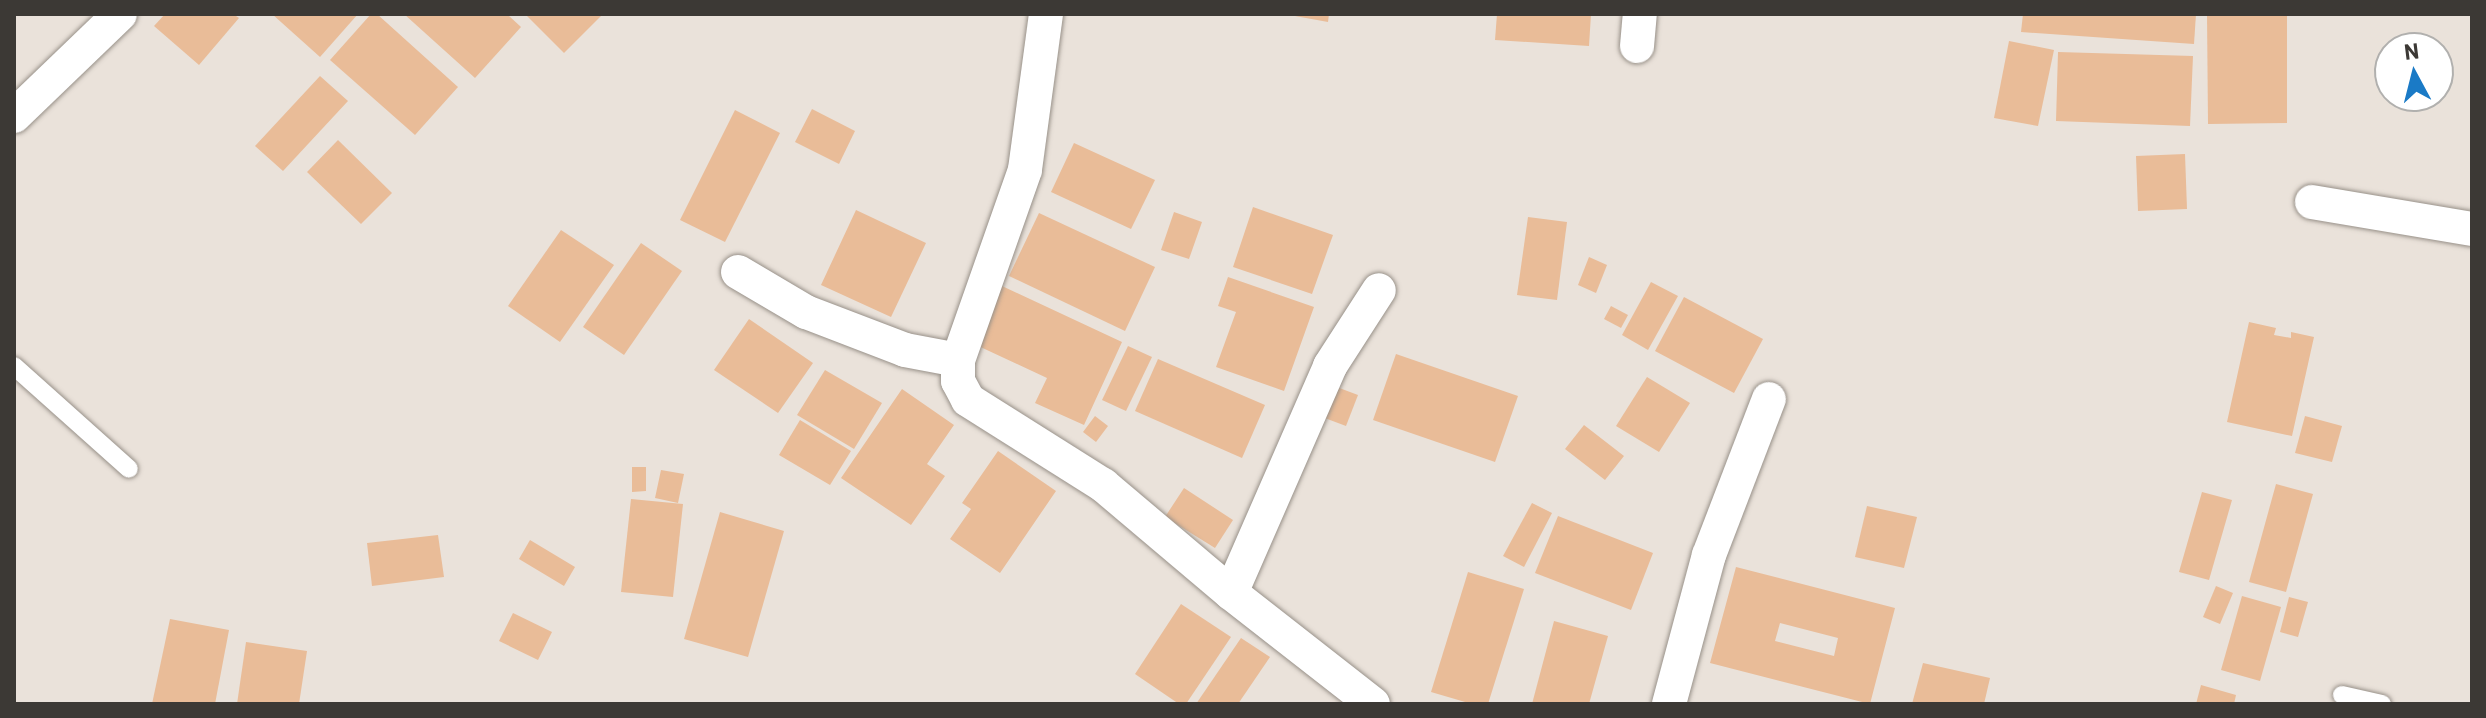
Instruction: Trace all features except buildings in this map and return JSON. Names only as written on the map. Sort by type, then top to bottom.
[{"type":"street","points":[[14,116],[120,14]]},
{"type":"street","points":[[1046,14],[1025,170],[958,360],[958,381],[968,400],[1103,485],[1231,593],[1373,704]]},
{"type":"street","points":[[2312,202],[2472,229]]},
{"type":"street","points":[[738,272],[806,312],[905,350],[958,360]]},
{"type":"street","points":[[1231,593],[1330,366],[1379,290]]},
{"type":"street","points":[[1669,704],[1709,555],[1769,399]]},
{"type":"lane","points":[[14,366],[129,469]]},
{"type":"lane","points":[[2342,695],[2382,704]]}]
